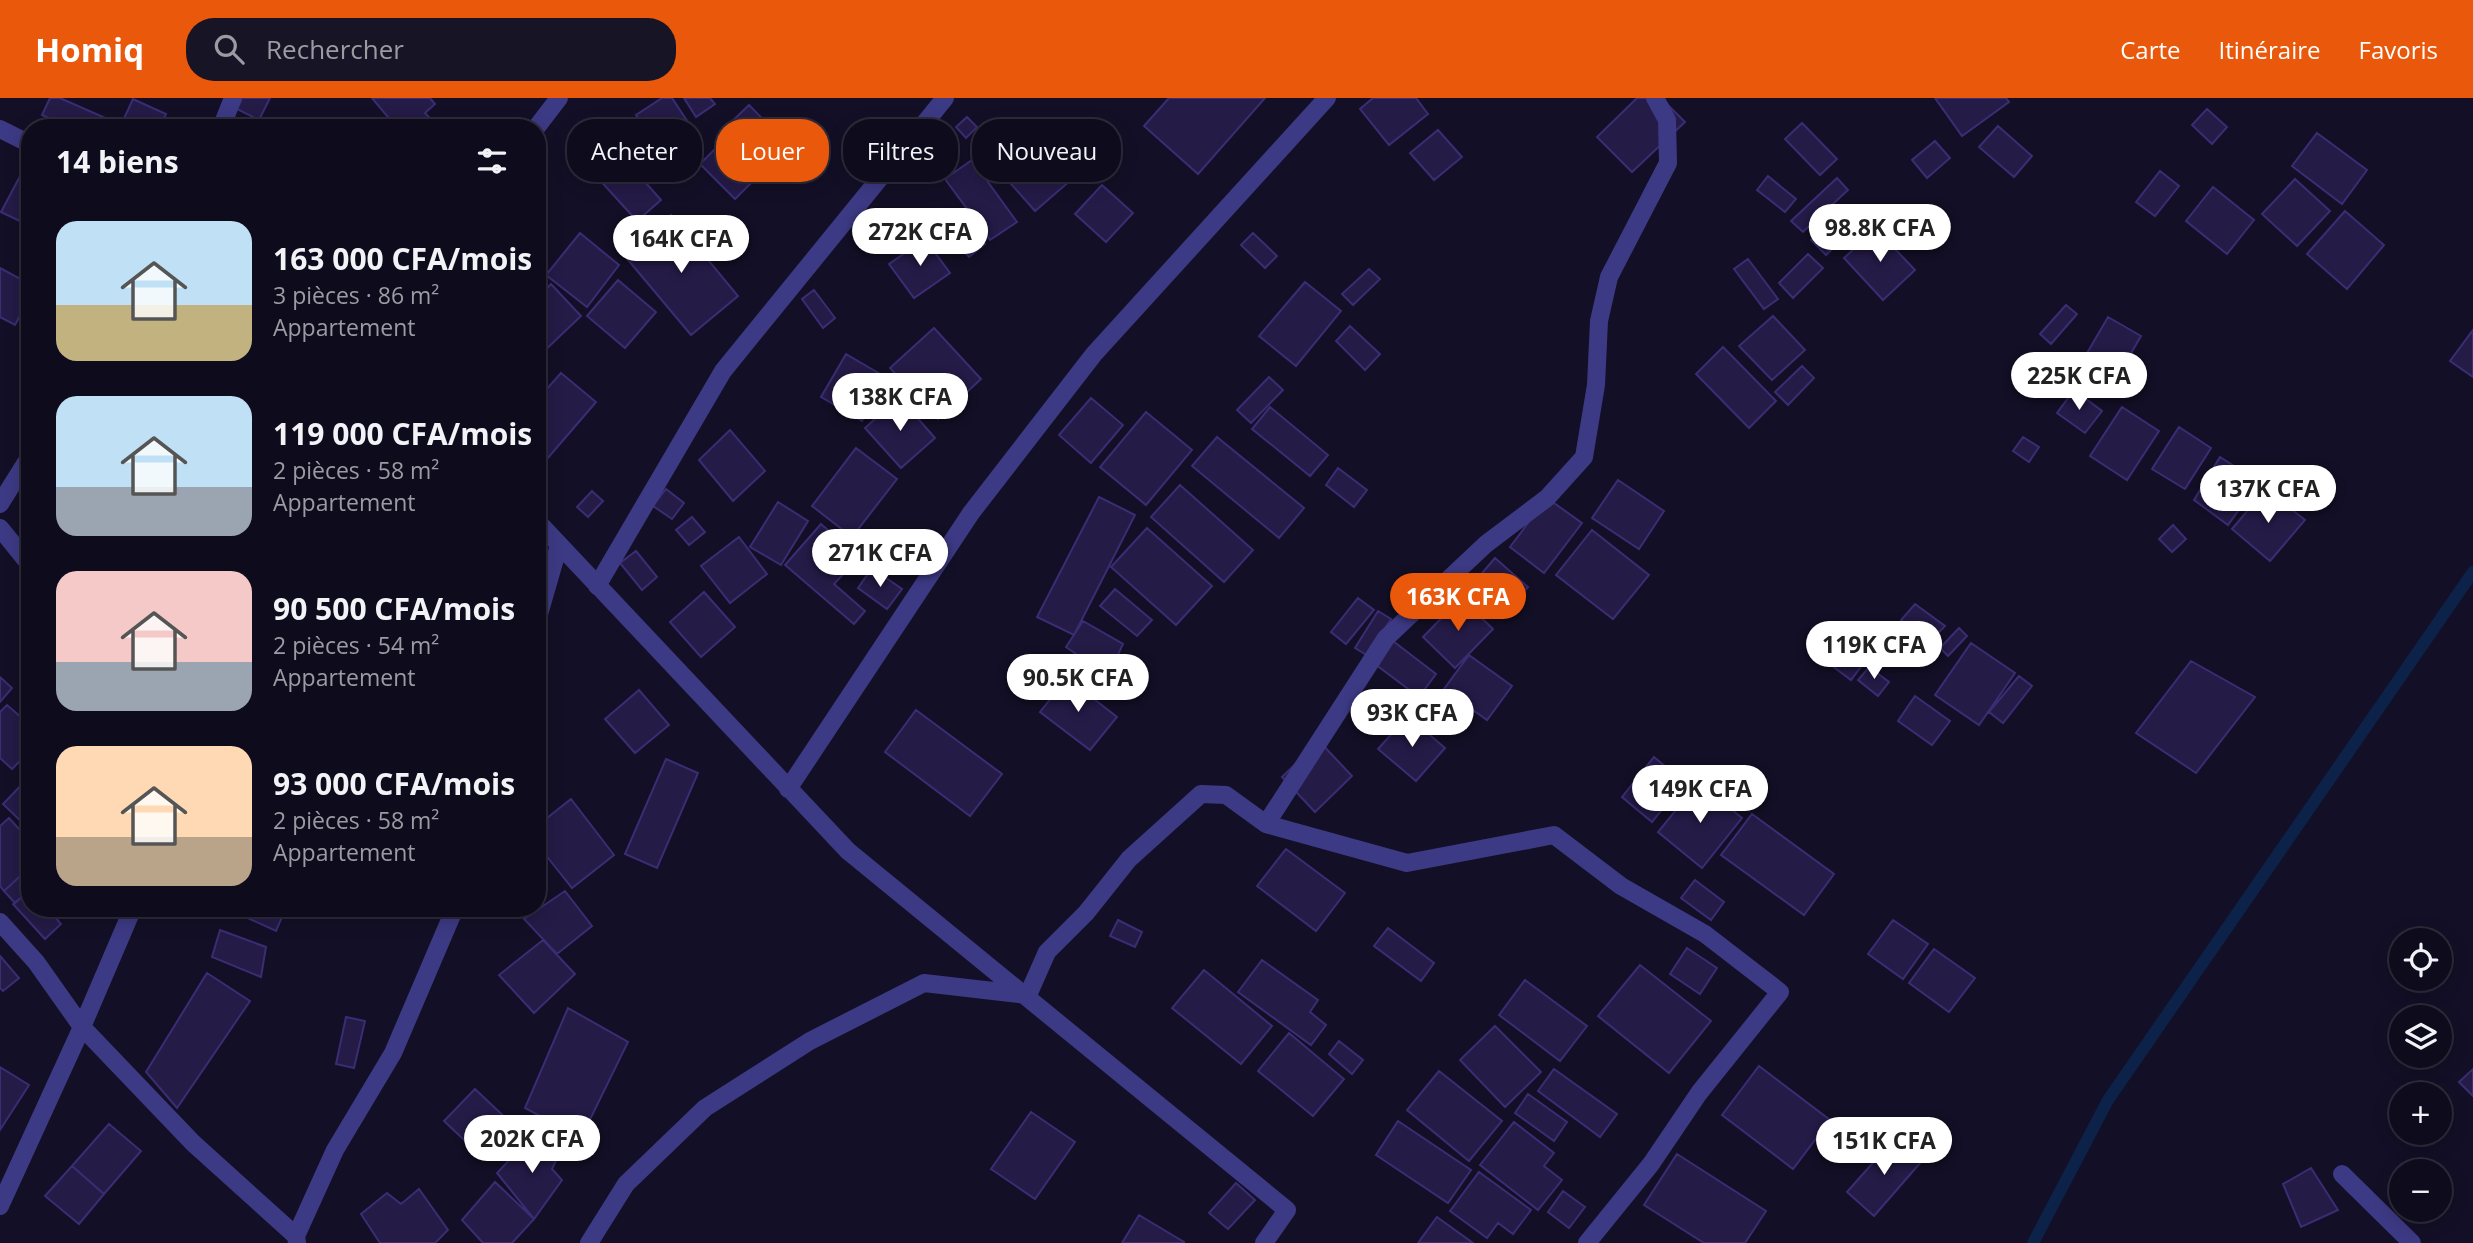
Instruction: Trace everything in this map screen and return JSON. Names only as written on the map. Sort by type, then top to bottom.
[{"type":"street","points":[[225,119],[233,98]]},
{"type":"street","points":[[543,119],[559,98]]},
{"type":"street","points":[[597,586],[723,371],[946,98]]},
{"type":"street","points":[[788,789],[971,513],[1094,354],[1327,98]]},
{"type":"street","points":[[1266,824],[1385,638],[1486,544],[1547,498],[1584,457],[1596,385],[1599,321],[1609,277],[1668,163],[1667,120],[1655,98]]},
{"type":"street","points":[[0,128],[21,139]]},
{"type":"street","points":[[0,504],[21,470]]},
{"type":"street","points":[[0,528],[21,554]]},
{"type":"street","points":[[546,531],[848,851],[1028,995],[1287,1210],[1265,1243]]},
{"type":"street","points":[[546,590],[559,545]]},
{"type":"street","points":[[1028,995],[1047,952],[1086,913],[1129,859],[1202,794],[1226,795],[1266,824],[1407,863],[1554,835],[1621,886],[1704,934],[1780,992],[1699,1093],[1651,1164],[1587,1243]]},
{"type":"street","points":[[0,1206],[129,917]]},
{"type":"street","points":[[0,922],[36,962],[82,1027],[193,1143],[297,1239],[335,1150],[393,1053],[451,917]]},
{"type":"street","points":[[589,1243],[626,1184],[705,1108],[810,1041],[924,983],[1028,995]]},
{"type":"street","points":[[2342,1174],[2412,1243]]},
{"type":"building","points":[[50,98],[60,98],[107,119],[51,119],[42,115]]},
{"type":"building","points":[[242,98],[270,98],[260,119],[237,109]]},
{"type":"building","points":[[372,98],[430,98],[435,104],[425,113],[431,119],[390,119]]},
{"type":"building","points":[[662,98],[672,98],[686,119],[639,119],[636,115]]},
{"type":"building","points":[[684,98],[710,98],[715,104],[696,117]]},
{"type":"building","points":[[1169,98],[1265,98],[1198,174],[1144,126]]},
{"type":"building","points":[[1373,98],[1416,98],[1428,114],[1389,145],[1360,109]]},
{"type":"building","points":[[1637,98],[1661,98],[1685,122],[1632,172],[1597,137]]},
{"type":"building","points":[[1935,98],[2006,98],[2009,102],[1962,136]]},
{"type":"building","points":[[133,99],[166,114],[164,119],[124,119]]},
{"type":"building","points":[[749,105],[763,119],[734,119]]},
{"type":"building","points":[[2207,109],[2227,127],[2212,144],[2192,125]]},
{"type":"building","points":[[967,117],[972,122],[972,132],[966,138],[958,129],[958,125]]},
{"type":"building","points":[[1802,123],[1837,159],[1820,175],[1785,139]]},
{"type":"building","points":[[1998,126],[2032,156],[2014,177],[1979,147]]},
{"type":"building","points":[[1438,130],[1462,157],[1434,180],[1410,153]]},
{"type":"building","points":[[2317,133],[2367,170],[2342,204],[2292,166]]},
{"type":"building","points":[[1935,141],[1950,158],[1927,178],[1912,160]]},
{"type":"building","points":[[716,148],[716,180],[702,166],[702,162]]},
{"type":"building","points":[[972,160],[972,182],[988,182],[1017,222],[990,240],[947,182],[958,182],[958,170]]},
{"type":"building","points":[[2160,171],[2179,186],[2155,216],[2136,202]]},
{"type":"building","points":[[21,174],[21,222],[1,212]]},
{"type":"building","points":[[1768,176],[1796,199],[1785,212],[1757,190]]},
{"type":"building","points":[[1837,178],[1848,190],[1803,232],[1791,221]]},
{"type":"building","points":[[2295,179],[2330,211],[2297,246],[2262,214]]},
{"type":"building","points":[[602,182],[645,182],[661,200],[637,221]]},
{"type":"building","points":[[718,182],[752,182],[735,199]]},
{"type":"building","points":[[1009,182],[1069,182],[1035,211]]},
{"type":"building","points":[[1102,185],[1133,213],[1106,242],[1075,214]]},
{"type":"building","points":[[2213,187],[2254,220],[2227,254],[2186,221]]},
{"type":"building","points":[[1844,209],[1859,224],[1826,255],[1811,240]]},
{"type":"building","points":[[2345,211],[2384,245],[2347,289],[2307,254]]},
{"type":"building","points":[[957,212],[985,244],[969,257],[941,226]]},
{"type":"building","points":[[671,215],[738,296],[691,335],[624,255]]},
{"type":"building","points":[[1876,229],[1915,270],[1883,300],[1844,258]]},
{"type":"building","points":[[580,233],[619,265],[587,307],[546,275]]},
{"type":"building","points":[[1253,233],[1277,256],[1265,268],[1241,245]]},
{"type":"building","points":[[925,239],[950,273],[914,298],[889,264]]},
{"type":"building","points":[[1808,254],[1823,268],[1793,298],[1779,283]]},
{"type":"building","points":[[1748,259],[1778,299],[1764,309],[1734,269]]},
{"type":"building","points":[[0,268],[21,279],[21,314],[15,325],[0,317]]},
{"type":"building","points":[[1369,269],[1380,279],[1353,305],[1342,294]]},
{"type":"building","points":[[618,280],[656,312],[625,348],[587,316]]},
{"type":"building","points":[[1305,282],[1341,311],[1296,366],[1259,336]]},
{"type":"building","points":[[551,284],[581,316],[546,349],[546,289]]},
{"type":"building","points":[[814,290],[835,318],[823,328],[802,299]]},
{"type":"building","points":[[2066,305],[2077,314],[2051,344],[2040,334]]},
{"type":"building","points":[[1773,316],[1805,350],[1772,380],[1739,346]]},
{"type":"building","points":[[2108,317],[2141,336],[2116,379],[2083,360]]},
{"type":"building","points":[[1350,326],[1380,354],[1365,370],[1336,341]]},
{"type":"building","points":[[934,328],[981,379],[938,419],[890,368]]},
{"type":"building","points":[[2473,330],[2473,377],[2450,361]]},
{"type":"building","points":[[1723,347],[1776,401],[1749,428],[1696,374]]},
{"type":"building","points":[[846,354],[887,378],[862,421],[821,397]]},
{"type":"building","points":[[1802,366],[1814,378],[1788,405],[1775,392]]},
{"type":"building","points":[[561,373],[596,402],[547,459],[546,458],[546,390]]},
{"type":"building","points":[[1269,377],[1283,390],[1251,423],[1237,410]]},
{"type":"building","points":[[2074,390],[2102,411],[2085,433],[2057,413]]},
{"type":"building","points":[[899,397],[935,438],[901,468],[865,428]]},
{"type":"building","points":[[1091,398],[1123,425],[1091,463],[1059,435]]},
{"type":"building","points":[[1270,407],[1328,455],[1310,476],[1252,429]]},
{"type":"building","points":[[2122,407],[2159,431],[2127,480],[2090,456]]},
{"type":"building","points":[[1146,412],[1192,450],[1146,505],[1100,467]]},
{"type":"building","points":[[2179,427],[2211,448],[2185,489],[2152,469]]},
{"type":"building","points":[[730,430],[765,471],[733,501],[699,460]]},
{"type":"building","points":[[1217,437],[1304,508],[1279,538],[1192,466]]},
{"type":"building","points":[[2023,437],[2039,447],[2029,462],[2013,451]]},
{"type":"building","points":[[856,448],[897,479],[852,537],[812,506]]},
{"type":"building","points":[[2220,457],[2259,482],[2228,525],[2194,500]]},
{"type":"building","points":[[1338,468],[1367,490],[1354,507],[1326,485]]},
{"type":"building","points":[[1618,480],[1664,511],[1639,549],[1592,518]]},
{"type":"building","points":[[1180,485],[1253,550],[1224,582],[1151,517]]},
{"type":"building","points":[[666,489],[684,503],[672,519],[653,506]]},
{"type":"building","points":[[2266,489],[2305,520],[2270,561],[2232,529]]},
{"type":"building","points":[[592,491],[603,501],[588,517],[577,507]]},
{"type":"building","points":[[1099,497],[1135,515],[1074,635],[1037,617]]},
{"type":"building","points":[[1547,498],[1582,523],[1544,573],[1510,547]]},
{"type":"building","points":[[778,502],[808,521],[781,565],[750,547]]},
{"type":"building","points":[[692,517],[705,532],[689,545],[676,530]]},
{"type":"building","points":[[821,524],[859,557],[834,584],[865,611],[854,624],[785,565]]},
{"type":"building","points":[[2173,525],[2186,539],[2172,552],[2159,539]]},
{"type":"building","points":[[1147,528],[1212,586],[1176,625],[1111,567]]},
{"type":"building","points":[[1592,530],[1649,575],[1613,619],[1556,575]]},
{"type":"building","points":[[739,537],[767,574],[730,603],[701,566]]},
{"type":"building","points":[[636,551],[657,577],[642,590],[620,563]]},
{"type":"building","points":[[1495,558],[1528,587],[1504,615],[1471,586]]},
{"type":"building","points":[[872,568],[902,589],[887,609],[858,588]]},
{"type":"building","points":[[1115,589],[1152,620],[1137,636],[1100,606]]},
{"type":"building","points":[[704,592],[735,627],[701,657],[670,622]]},
{"type":"building","points":[[1358,598],[1374,610],[1346,644],[1331,632]]},
{"type":"building","points":[[1461,598],[1493,629],[1455,668],[1423,637]]},
{"type":"building","points":[[1915,604],[1945,626],[1930,642],[1901,620]]},
{"type":"building","points":[[1378,611],[1391,619],[1368,656],[1355,648]]},
{"type":"building","points":[[1083,621],[1123,644],[1108,676],[1066,647]]},
{"type":"building","points":[[1843,625],[1875,648],[1851,680],[1819,656]]},
{"type":"building","points":[[1959,628],[1967,636],[1948,656],[1940,648]]},
{"type":"building","points":[[1393,641],[1436,674],[1419,697],[1375,664]]},
{"type":"building","points":[[1971,643],[2015,673],[1979,725],[1935,695]]},
{"type":"building","points":[[1469,655],[1512,686],[1487,720],[1444,689]]},
{"type":"building","points":[[2191,661],[2255,697],[2196,773],[2136,733]]},
{"type":"building","points":[[1869,667],[1889,682],[1878,696],[1858,680]]},
{"type":"building","points":[[2019,676],[2032,686],[2003,723],[1989,712]]},
{"type":"building","points":[[0,677],[12,688],[0,702]]},
{"type":"building","points":[[1067,678],[1117,717],[1090,750],[1040,712]]},
{"type":"building","points":[[639,690],[669,725],[635,753],[605,719]]},
{"type":"building","points":[[1915,696],[1950,721],[1932,745],[1898,721]]},
{"type":"building","points":[[7,705],[21,717],[21,760],[12,769],[0,758],[0,712]]},
{"type":"building","points":[[916,710],[1002,774],[970,816],[885,752]]},
{"type":"building","points":[[1408,716],[1445,748],[1416,781],[1378,749]]},
{"type":"building","points":[[1319,741],[1352,776],[1315,812],[1282,777]]},
{"type":"building","points":[[1654,757],[1684,782],[1652,822],[1622,797]]},
{"type":"building","points":[[666,759],[698,773],[657,868],[625,854]]},
{"type":"building","points":[[1698,783],[1742,818],[1702,868],[1658,832]]},
{"type":"building","points":[[21,785],[21,821],[3,804]]},
{"type":"building","points":[[571,799],[614,855],[572,888],[546,855],[546,819]]},
{"type":"building","points":[[1752,814],[1834,874],[1804,915],[1721,855]]},
{"type":"building","points":[[9,818],[21,831],[21,875],[4,891],[0,886],[0,826]]},
{"type":"building","points":[[1286,849],[1345,893],[1316,931],[1257,886]]},
{"type":"building","points":[[21,875],[21,898],[15,903],[4,891]]},
{"type":"building","points":[[1695,880],[1724,902],[1711,920],[1681,898]]},
{"type":"building","points":[[565,891],[592,926],[557,954],[524,919],[546,917],[546,904]]},
{"type":"building","points":[[21,897],[21,913],[13,904]]},
{"type":"building","points":[[25,917],[55,917],[61,924],[45,939]]},
{"type":"building","points":[[246,917],[282,917],[276,931]]},
{"type":"building","points":[[1118,920],[1142,932],[1135,947],[1110,936]]},
{"type":"building","points":[[1893,920],[1928,944],[1903,979],[1868,954]]},
{"type":"building","points":[[1388,928],[1434,963],[1421,981],[1374,946]]},
{"type":"building","points":[[220,930],[266,947],[261,977],[212,957]]},
{"type":"building","points":[[543,940],[575,974],[534,1013],[499,975]]},
{"type":"building","points":[[1687,948],[1717,968],[1700,994],[1670,974]]},
{"type":"building","points":[[1934,949],[1975,978],[1949,1012],[1909,983]]},
{"type":"building","points":[[0,956],[19,978],[3,991],[0,988]]},
{"type":"building","points":[[1262,960],[1318,1000],[1310,1012],[1326,1025],[1311,1045],[1238,992]]},
{"type":"building","points":[[1640,965],[1711,1021],[1669,1073],[1598,1016]]},
{"type":"building","points":[[1204,970],[1272,1026],[1241,1064],[1172,1008]]},
{"type":"building","points":[[207,973],[250,1001],[177,1108],[146,1072]]},
{"type":"building","points":[[1525,980],[1587,1026],[1560,1061],[1499,1015]]},
{"type":"building","points":[[568,1008],[628,1042],[581,1138],[525,1108]]},
{"type":"building","points":[[346,1017],[365,1021],[354,1068],[336,1064]]},
{"type":"building","points":[[1495,1026],[1541,1072],[1505,1107],[1460,1060]]},
{"type":"building","points":[[1289,1033],[1344,1079],[1313,1116],[1258,1071]]},
{"type":"building","points":[[1339,1041],[1363,1060],[1352,1074],[1329,1054]]},
{"type":"building","points":[[1759,1066],[1830,1120],[1793,1169],[1722,1115]]},
{"type":"building","points":[[0,1067],[29,1085],[0,1130]]},
{"type":"building","points":[[1554,1069],[1617,1114],[1600,1137],[1538,1091]]},
{"type":"building","points":[[2473,1069],[2473,1096],[2459,1082]]},
{"type":"building","points":[[1439,1071],[1502,1121],[1469,1161],[1407,1110]]},
{"type":"building","points":[[475,1089],[510,1122],[479,1154],[444,1121]]},
{"type":"building","points":[[1528,1094],[1567,1122],[1554,1141],[1515,1113]]},
{"type":"building","points":[[1031,1112],[1075,1142],[1035,1199],[991,1169]]},
{"type":"building","points":[[1398,1121],[1471,1170],[1448,1203],[1376,1155]]},
{"type":"building","points":[[1514,1122],[1554,1153],[1544,1166],[1562,1180],[1538,1210],[1480,1165]]},
{"type":"building","points":[[109,1124],[141,1151],[104,1194],[72,1166]]},
{"type":"building","points":[[532,1136],[559,1154],[552,1169],[562,1180],[534,1219],[497,1173]]},
{"type":"building","points":[[1894,1139],[1921,1162],[1874,1216],[1847,1192]]},
{"type":"building","points":[[1677,1154],[1766,1211],[1745,1243],[1704,1243],[1644,1205]]},
{"type":"building","points":[[72,1166],[104,1194],[79,1224],[45,1196]]},
{"type":"building","points":[[2311,1168],[2338,1210],[2301,1227],[2283,1184]]},
{"type":"building","points":[[1479,1172],[1531,1210],[1513,1234],[1498,1223],[1487,1238],[1450,1211]]},
{"type":"building","points":[[495,1182],[534,1219],[512,1243],[483,1243],[462,1220]]},
{"type":"building","points":[[1236,1183],[1255,1200],[1228,1229],[1209,1213]]},
{"type":"building","points":[[419,1189],[448,1230],[435,1243],[380,1243],[361,1214],[387,1193],[401,1204]]},
{"type":"building","points":[[1563,1191],[1585,1207],[1569,1228],[1548,1212]]},
{"type":"building","points":[[1139,1215],[1184,1242],[1184,1243],[1122,1243]]},
{"type":"building","points":[[1437,1217],[1473,1243],[1418,1243]]},
{"type":"waterway","points":[[2033,1243],[2108,1100],[2473,572]]}]
